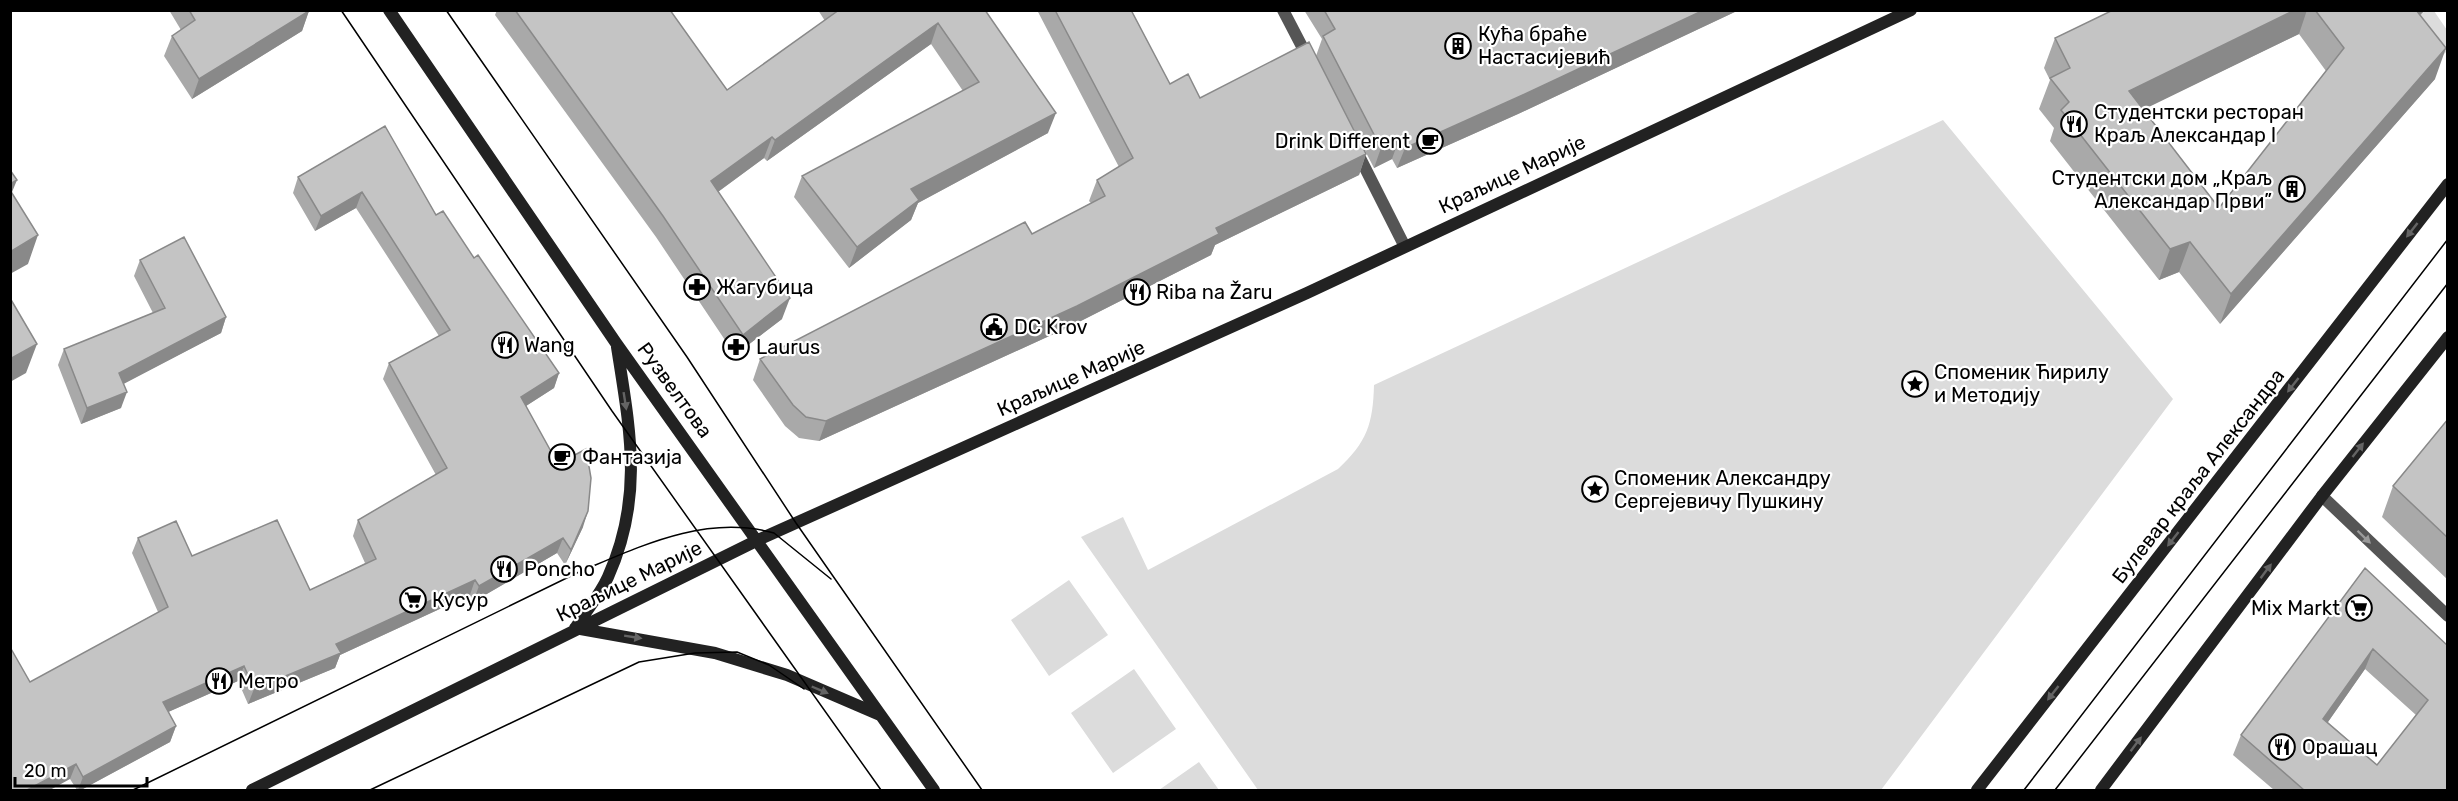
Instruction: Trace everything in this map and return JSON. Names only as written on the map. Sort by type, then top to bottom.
[{"type":"main road","name":"Рузвелтова","points":[[389,10],[616,343],[934,790]]},
{"type":"main road","name":"Краљице Марије","points":[[252,790],[575,628],[758,540],[1296,298],[1404,245],[1911,10]]},
{"type":"main road","name":"Булевар краља Александра","points":[[1977,790],[2448,184]]},
{"type":"main road","points":[[2101,790],[2322,496],[2448,337]]},
{"type":"main road","points":[[616,343],[629,423],[632,495],[619,548],[607,579],[575,628],[714,653],[787,675],[880,715]]},
{"type":"street","points":[[1283,10],[1315,72]]},
{"type":"street","points":[[1347,134],[1404,245]]},
{"type":"street","points":[[2322,496],[2448,616]]},
{"type":"shaded area","points":[[2425,11],[2434,11],[2447,30],[2447,51],[2428,71],[2399,34]]},
{"type":"shaded area","points":[[1943,120],[2173,399],[1881,790],[1258,790],[1081,537],[1123,517],[1148,570],[1338,469],[1356,450],[1366,432],[1372,411],[1374,385]]},
{"type":"shaded area","points":[[1069,580],[1108,635],[1049,676],[1011,620]]},
{"type":"shaded area","points":[[1134,669],[1176,729],[1113,773],[1071,713]]},
{"type":"shaded area","points":[[1199,762],[1219,790],[1159,790]]},
{"type":"building","points":[[189,10],[309,11],[199,79],[172,36],[195,20]]},
{"type":"building","points":[[515,10],[670,10],[727,90],[839,10],[985,10],[1056,113],[911,189],[919,200],[857,247],[802,176],[979,82],[938,23],[775,140],[772,137],[711,181],[790,298],[743,335],[663,216]]},
{"type":"building","points":[[1055,10],[1131,10],[1170,84],[1188,74],[1200,98],[1309,42],[1366,154],[1216,228],[1219,234],[1077,306],[826,421],[806,417],[793,405],[760,359],[1025,222],[1032,234],[1105,196],[1097,180],[1133,158]]},
{"type":"building","points":[[1324,10],[1704,10],[1405,148],[1399,139],[1381,148],[1323,36],[1335,29]]},
{"type":"building","name":"Студентски дом „Краљ Александар Први”","points":[[2113,10],[2295,10],[2129,91],[2219,208],[2344,48],[2315,10],[2416,10],[2446,48],[2231,294],[2190,242],[2170,249],[2061,110],[2069,102],[2050,78],[2070,68],[2055,38]]},
{"type":"building","points":[[385,126],[436,215],[443,211],[474,258],[478,255],[559,373],[521,397],[558,464],[586,449],[591,478],[588,511],[571,550],[563,538],[479,586],[475,580],[336,644],[341,653],[254,689],[244,666],[163,702],[176,726],[83,777],[76,764],[27,790],[10,790],[10,647],[30,682],[168,607],[138,538],[176,521],[192,556],[277,520],[310,590],[376,559],[358,520],[447,468],[389,363],[450,330],[362,192],[321,216],[298,177]]},
{"type":"building","points":[[10,170],[17,180],[10,184]]},
{"type":"building","points":[[10,190],[38,235],[10,252]]},
{"type":"building","points":[[184,237],[226,317],[119,373],[127,392],[87,408],[64,349],[165,308],[140,260]]},
{"type":"building","points":[[10,298],[37,344],[10,359]]},
{"type":"building","points":[[2448,419],[2448,538],[2393,486]]},
{"type":"building","points":[[2365,568],[2448,646],[2448,790],[2304,790],[2241,735]],"holes":[[[2373,649],[2428,700],[2377,765],[2323,719]]]},
{"type":"tram line","points":[[341,10],[612,411],[881,790]]},
{"type":"tram line","points":[[446,10],[687,357],[796,523],[982,790]]},
{"type":"tram line","points":[[2024,790],[2448,239]]},
{"type":"tram line","points":[[2055,790],[2448,283]]},
{"type":"tram line","points":[[133,790],[579,572],[650,543],[698,530],[723,527],[748,528],[774,533],[831,579]]},
{"type":"tram line","points":[[370,790],[639,662],[695,653],[737,652],[769,665],[804,689]]},
{"type":"place","name":"Кућа браће Настасијевић","points":[[1458,46]]},
{"type":"place","name":"Студентски ресторан Краљ Александар I","points":[[2074,124]]},
{"type":"place","name":"Drink Different","points":[[1430,141]]},
{"type":"place","name":"Студентски дом „Краљ Александар Први”","points":[[2292,189]]},
{"type":"place","name":"Жагубица","points":[[697,287]]},
{"type":"place","name":"Riba na Žaru","points":[[1137,292]]},
{"type":"place","name":"DC Krov","points":[[994,327]]},
{"type":"place","name":"Wang","points":[[505,345]]},
{"type":"place","name":"Laurus","points":[[736,347]]},
{"type":"place","name":"Споменик Ћирилу и Методију","points":[[1915,384]]},
{"type":"place","name":"Фантазија","points":[[562,457]]},
{"type":"place","name":"Споменик Александру Сергејевичу Пушкину","points":[[1595,489]]},
{"type":"place","name":"Poncho","points":[[504,569]]},
{"type":"place","name":"Кусур","points":[[413,600]]},
{"type":"place","name":"Mix Markt","points":[[2359,608]]},
{"type":"place","name":"Метро","points":[[219,681]]},
{"type":"place","name":"Орашац","points":[[2282,747]]}]
